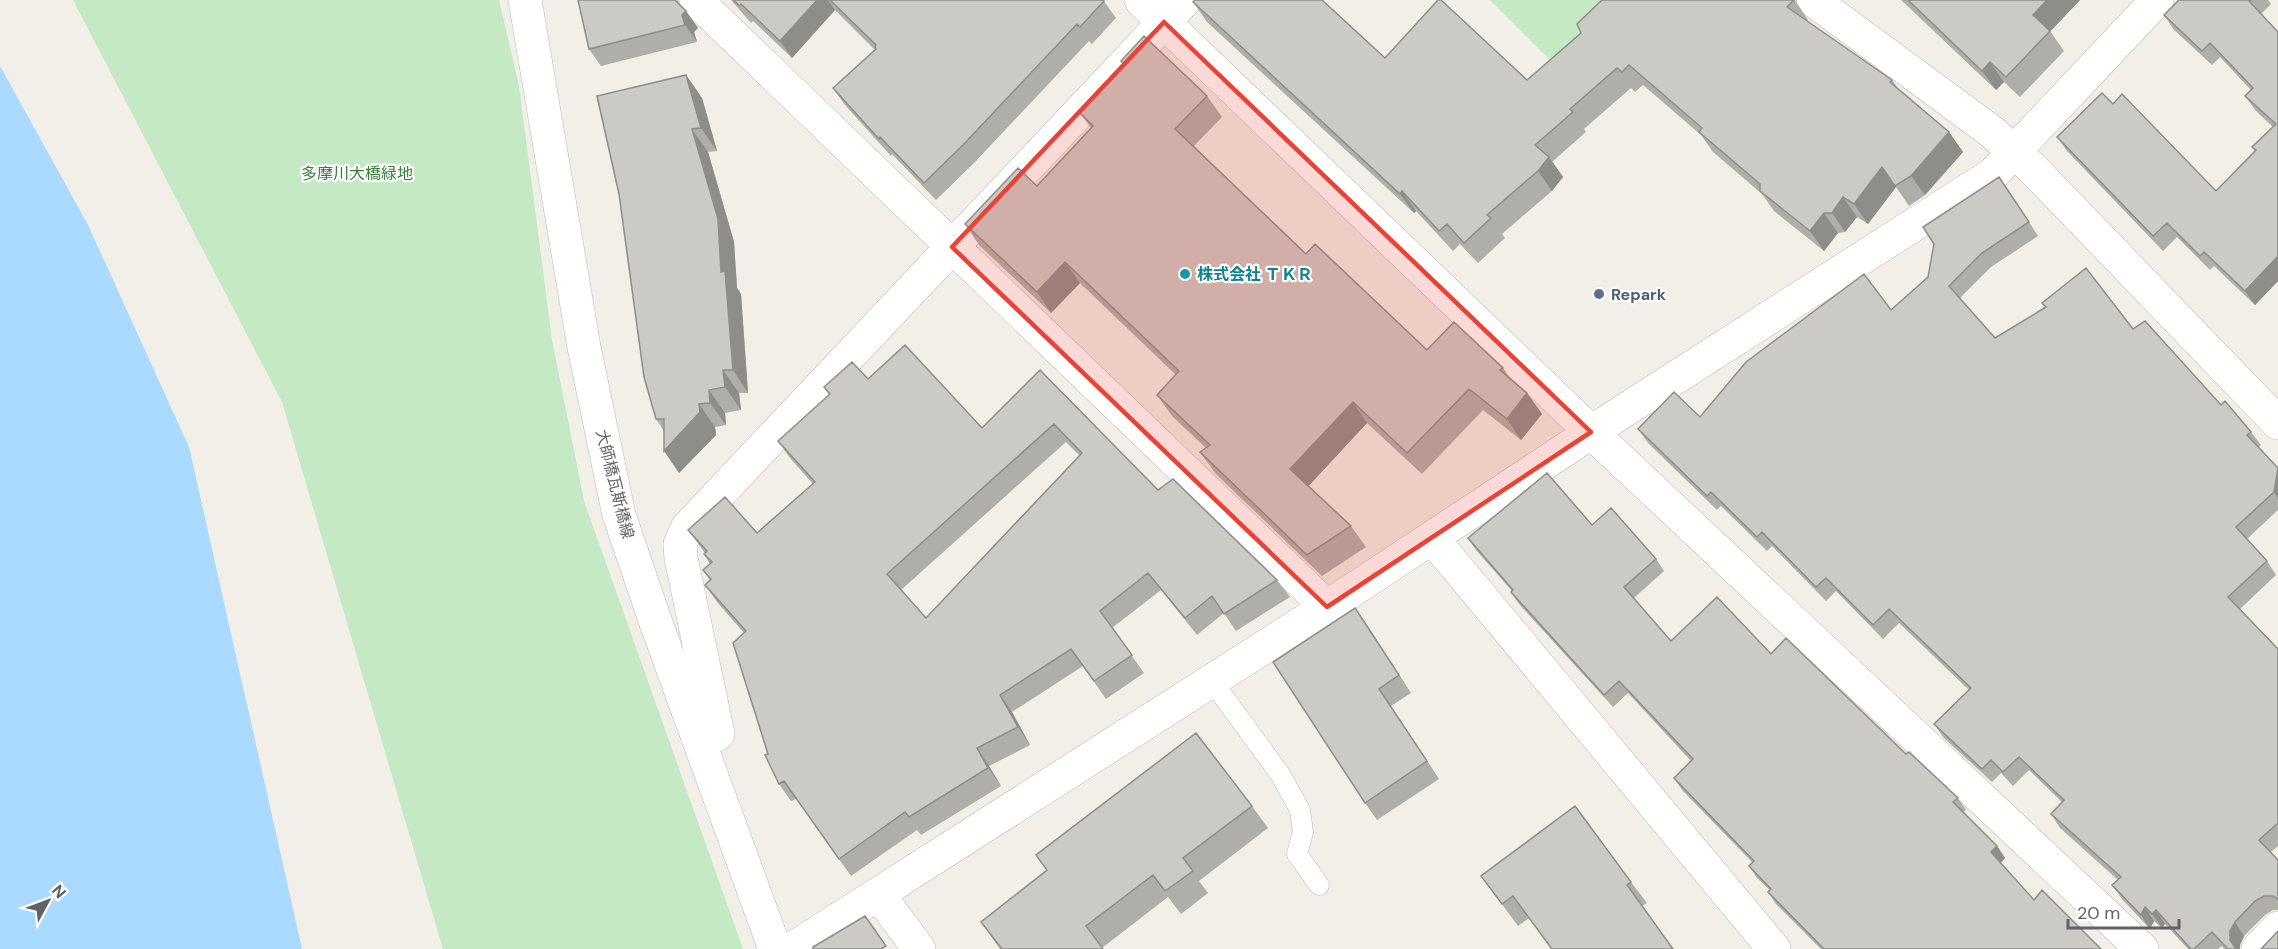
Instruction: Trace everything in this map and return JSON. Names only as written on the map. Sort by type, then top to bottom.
[{"type":"street","name":"大師橋瓦斯橋線","points":[[525,0],[584,347],[620,515],[656,623],[775,949]]},
{"type":"street","points":[[696,0],[1327,607]]},
{"type":"street","points":[[1813,0],[1992,132],[2032,168],[2278,423]]},
{"type":"street","points":[[792,949],[1327,607],[1591,432],[1993,174],[2157,0]]},
{"type":"street","points":[[700,741],[718,734],[681,558],[680,544],[687,528],[952,247],[1163,7],[1591,432],[2142,949]]},
{"type":"street","points":[[1432,539],[1774,949]]},
{"type":"street","points":[[879,895],[919,949]]},
{"type":"street","points":[[2258,949],[2278,928]]},
{"type":"lane","points":[[1212,681],[1280,774],[1300,810],[1303,832],[1297,854],[1319,885]]},
{"type":"highlighted area","points":[[1164,22],[1591,432],[1327,607],[952,247]]},
{"type":"green space","name":"多摩川大橋緑地","points":[[73,0],[499,0],[519,86],[552,340],[584,501],[743,949],[443,949],[282,402]]},
{"type":"green space","points":[[1490,0],[1612,0],[1553,63]]},
{"type":"water","points":[[0,66],[88,225],[189,447],[302,949],[0,949]]},
{"type":"building","points":[[578,0],[675,0],[686,11],[682,15],[685,25],[589,49]]},
{"type":"building","points":[[734,0],[817,0],[780,41]]},
{"type":"building","points":[[830,0],[1104,1],[1080,27],[1077,24],[924,183],[880,137],[879,139],[833,88],[876,49],[876,45]]},
{"type":"building","points":[[1195,0],[1322,0],[1385,58],[1438,0],[1441,0],[1527,80],[1581,33],[1577,24],[1602,0],[1794,0],[1787,7],[1892,80],[1890,82],[1949,132],[1911,176],[1895,186],[1882,167],[1854,204],[1843,197],[1832,213],[1824,213],[1810,231],[1760,191],[1760,184],[1699,132],[1702,128],[1629,65],[1622,72],[1617,68],[1570,109],[1573,112],[1535,145],[1549,157],[1538,171],[1487,215],[1491,218],[1464,243],[1447,224],[1439,231],[1402,191],[1400,194],[1193,2]]},
{"type":"building","points":[[1908,0],[2047,0],[2033,15],[2050,31],[2006,77],[1990,62],[1982,71]]},
{"type":"building","points":[[2179,0],[2251,0],[2249,1],[2278,32],[2278,256],[2245,291],[2204,252],[2200,256],[2167,223],[2153,236],[2057,137],[2102,93],[2113,104],[2122,94],[2216,191],[2256,150],[2252,147],[2276,124],[2245,96],[2253,88],[2210,43],[2202,51],[2164,15]]},
{"type":"building","points":[[1144,36],[1207,96],[1175,129],[1306,254],[1315,244],[1427,350],[1454,322],[1503,368],[1500,370],[1527,393],[1507,419],[1469,389],[1407,453],[1353,402],[1290,469],[1351,526],[1307,555],[1200,452],[1210,445],[1157,395],[1179,371],[1065,262],[1037,292],[965,224],[1018,168],[1037,186],[1093,126],[1080,113],[1125,65],[1121,61]]},
{"type":"building","points":[[686,75],[701,128],[692,129],[718,219],[721,272],[725,271],[733,370],[723,370],[725,387],[709,390],[710,403],[699,404],[700,412],[664,451],[664,419],[656,419],[644,377],[619,194],[597,96]]},
{"type":"building","points":[[1999,177],[2029,222],[1982,253],[1949,286],[1995,338],[2046,307],[2042,303],[2086,268],[2133,329],[2145,321],[2221,405],[2225,401],[2251,432],[2247,435],[2278,468],[2274,492],[2236,527],[2267,561],[2228,597],[2278,649],[2278,823],[2259,840],[2278,860],[2278,899],[2273,896],[2264,896],[2255,901],[2235,922],[2230,931],[2230,940],[2236,949],[2228,949],[2212,932],[2194,949],[2191,949],[2156,910],[2152,914],[2145,907],[2141,915],[2112,885],[2121,877],[2051,814],[2064,800],[2019,757],[2003,772],[1991,760],[1982,769],[1934,724],[1971,688],[1889,609],[1873,625],[1826,578],[1816,587],[1762,532],[1757,537],[1711,492],[1707,496],[1638,429],[1674,392],[1700,417],[1746,362],[1864,274],[1891,310],[1928,277],[1934,244],[1923,227]]},
{"type":"building","points":[[905,345],[982,428],[1040,370],[1158,490],[1173,479],[1277,580],[1224,614],[1212,596],[1185,618],[1148,573],[1100,611],[1132,655],[1094,681],[1071,649],[1000,695],[1018,727],[977,748],[988,768],[909,817],[905,812],[839,859],[784,781],[779,784],[765,755],[768,754],[733,643],[746,631],[705,585],[711,579],[703,570],[712,562],[704,554],[707,551],[688,530],[725,497],[757,533],[815,482],[778,441],[830,394],[824,387],[852,362],[868,379]],"holes":[[[1054,424],[1082,453],[926,618],[887,574]]]},
{"type":"building","points":[[1547,473],[1592,525],[1611,508],[1656,559],[1624,587],[1671,641],[1717,597],[1771,654],[1786,638],[1906,754],[1909,752],[1958,798],[1953,802],[1997,846],[1991,852],[2034,900],[2042,890],[2101,949],[1824,949],[1768,892],[1771,889],[1749,866],[1754,861],[1674,778],[1693,759],[1619,681],[1604,695],[1511,592],[1513,590],[1468,538]]},
{"type":"building","points":[[1355,608],[1399,675],[1379,689],[1427,761],[1365,803],[1273,662]]},
{"type":"building","points":[[1196,733],[1252,806],[1183,858],[1193,871],[1165,891],[1153,875],[1086,926],[1103,949],[1002,949],[981,922],[1047,870],[1036,855]]},
{"type":"building","points":[[1575,806],[1631,882],[1627,885],[1673,949],[1552,949],[1513,896],[1502,904],[1481,876]]},
{"type":"building","points":[[865,916],[886,946],[881,949],[813,949],[813,947]]},
{"type":"building","points":[[2278,931],[2278,949],[2261,949],[2262,948]]},
{"type":"place","name":"株式会社 ＴＫＲ","points":[[1185,274]]},
{"type":"place","name":"Repark","points":[[1599,294]]}]
